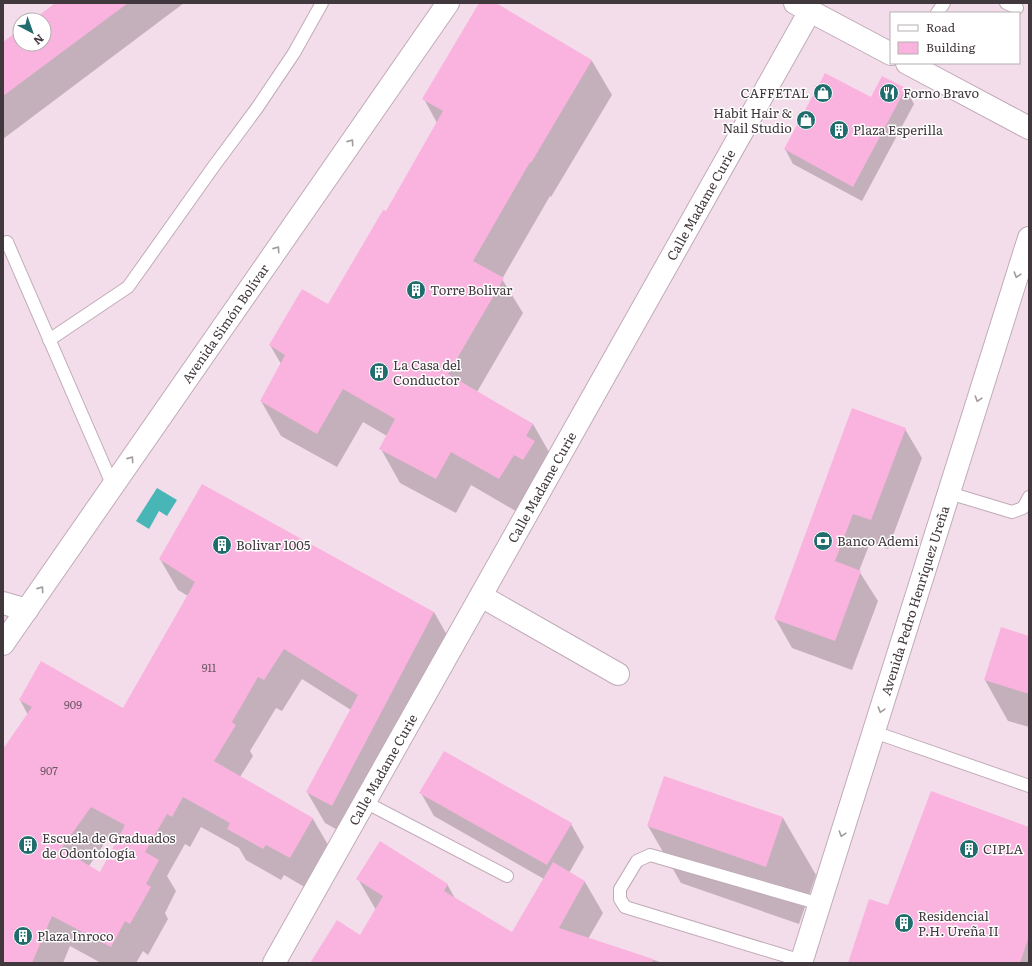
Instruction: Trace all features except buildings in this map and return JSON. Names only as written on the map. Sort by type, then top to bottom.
[{"type":"main road","name":"Avenida Simón Bolívar","points":[[3,644],[448,3]]},
{"type":"main road","points":[[803,7],[890,53]]},
{"type":"main road","name":"Calle Madame Curie","points":[[274,963],[481,596],[803,7]]},
{"type":"main road","points":[[909,64],[1029,128]]},
{"type":"main road","name":"Avenida Pedro Henríquez Ureña","points":[[802,962],[1029,238]]},
{"type":"main road","points":[[481,596],[618,674]]},
{"type":"main road","points":[[3,603],[27,610]]},
{"type":"lane","points":[[49,340],[128,287],[257,108],[294,52],[322,3]]},
{"type":"lane","points":[[938,12],[944,3]]},
{"type":"lane","points":[[1006,3],[1017,8]]},
{"type":"lane","points":[[7,242],[113,486]]},
{"type":"lane","points":[[949,493],[1012,512],[1023,508],[1029,498]]},
{"type":"lane","points":[[874,732],[1029,786]]},
{"type":"lane","points":[[365,802],[506,876]]},
{"type":"lane","points":[[802,962],[625,907],[620,899],[620,889],[637,861],[650,855],[820,904]]},
{"type":"water","points":[[157,488],[177,500],[167,516],[159,511],[149,529],[136,521]]},
{"type":"place","name":"CAFFETAL","points":[[823,93]]},
{"type":"place","name":"Forno Bravo","points":[[889,93]]},
{"type":"place","name":"Habit Hair & Nail Studio","points":[[806,120]]},
{"type":"place","name":"Plaza Esperilla","points":[[839,130]]},
{"type":"place","name":"Torre Bolivar","points":[[416,290]]},
{"type":"place","name":"La Casa del Conductor","points":[[379,372]]},
{"type":"place","name":"Banco Ademi","points":[[823,541]]},
{"type":"place","name":"Bolivar 1005","points":[[222,545]]},
{"type":"place","name":"Escuela de Graduados de Odontología","points":[[28,845]]},
{"type":"place","name":"CIPLA","points":[[969,849]]},
{"type":"place","name":"Residencial P.H. Ureña II","points":[[904,923]]},
{"type":"place","name":"Plaza Inroco","points":[[23,936]]}]
